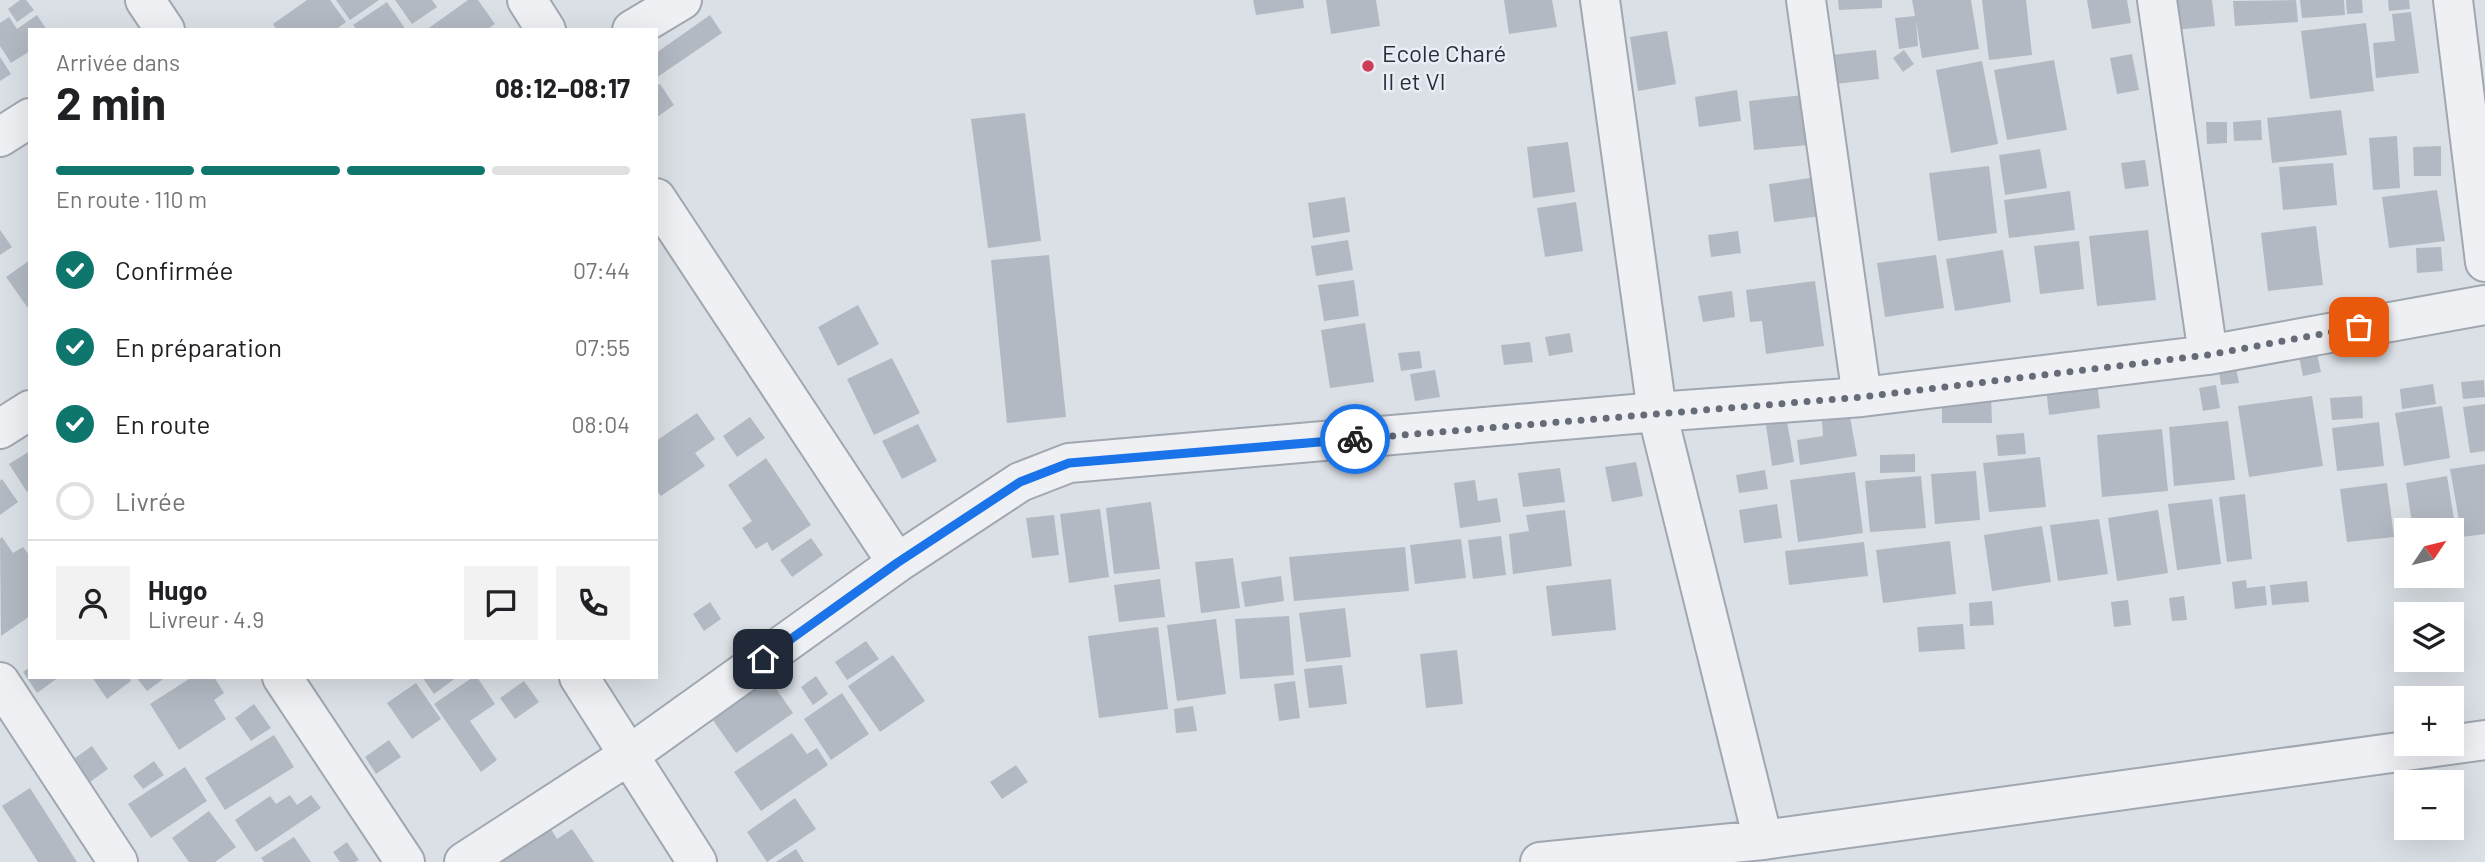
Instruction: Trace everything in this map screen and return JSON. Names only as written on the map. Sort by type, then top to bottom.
[{"type":"street","points":[[145,0],[164,28]]},
{"type":"street","points":[[527,0],[545,28]]},
{"type":"street","points":[[635,28],[682,0]]},
{"type":"street","points":[[1600,0],[1657,412],[1763,840]]},
{"type":"street","points":[[1806,0],[1862,397]]},
{"type":"street","points":[[2157,0],[2208,355]]},
{"type":"street","points":[[2453,0],[2485,262]]},
{"type":"street","points":[[0,137],[28,119]]},
{"type":"street","points":[[658,201],[897,563]]},
{"type":"street","points":[[464,862],[629,755],[897,563],[1020,482],[1069,463],[1862,397],[2208,355],[2485,305]]},
{"type":"street","points":[[0,429],[28,411]]},
{"type":"street","points":[[283,679],[405,862]]},
{"type":"street","points":[[580,679],[697,862]]},
{"type":"street","points":[[0,682],[118,862]]},
{"type":"street","points":[[1540,862],[1763,840],[2485,740]]},
{"type":"building","points":[[20,0],[26,0],[34,10],[17,22],[8,9]]},
{"type":"building","points":[[307,0],[330,0],[346,22],[338,28],[276,28],[273,24]]},
{"type":"building","points":[[336,0],[379,0],[350,20]]},
{"type":"building","points":[[395,0],[432,0],[437,7],[412,24]]},
{"type":"building","points":[[468,0],[478,0],[495,24],[489,28],[429,28]]},
{"type":"building","points":[[1253,0],[1303,0],[1304,8],[1256,15]]},
{"type":"building","points":[[1326,0],[1376,0],[1380,26],[1331,34]]},
{"type":"building","points":[[1504,0],[1552,0],[1557,27],[1509,34]]},
{"type":"building","points":[[1838,0],[1882,0],[1882,8],[1839,10]]},
{"type":"building","points":[[1912,0],[1971,0],[1979,49],[1922,58],[1916,21],[1918,46],[1899,49],[1895,18],[1915,16]]},
{"type":"building","points":[[1982,0],[2026,0],[2032,55],[1989,60]]},
{"type":"building","points":[[2087,0],[2127,0],[2131,23],[2092,29]]},
{"type":"building","points":[[2171,0],[2212,0],[2215,26],[2174,30]]},
{"type":"building","points":[[2296,0],[2298,22],[2235,26],[2233,1]]},
{"type":"building","points":[[2300,0],[2344,0],[2345,15],[2302,18]]},
{"type":"building","points":[[2346,0],[2362,0],[2363,13],[2347,14]]},
{"type":"building","points":[[2388,0],[2409,0],[2410,9],[2389,11]]},
{"type":"building","points":[[387,2],[405,28],[355,28],[353,25]]},
{"type":"building","points":[[2411,12],[2419,73],[2376,78],[2373,43],[2395,41],[2392,14]]},
{"type":"building","points":[[37,15],[46,28],[28,28],[28,52],[11,63],[0,46],[0,23],[9,17],[17,29]]},
{"type":"building","points":[[710,15],[722,33],[658,77],[658,52]]},
{"type":"building","points":[[2366,23],[2374,91],[2310,99],[2301,31]]},
{"type":"building","points":[[1667,31],[1676,84],[1638,91],[1630,37]]},
{"type":"building","points":[[1876,50],[1879,79],[1835,84],[1831,55]]},
{"type":"building","points":[[1904,50],[1914,64],[1903,72],[1893,58]]},
{"type":"building","points":[[2132,54],[2139,90],[2117,94],[2110,58]]},
{"type":"building","points":[[0,57],[11,74],[0,81]]},
{"type":"building","points":[[2054,60],[2067,130],[2007,140],[1994,70]]},
{"type":"building","points":[[1982,61],[1998,144],[1951,153],[1936,70]]},
{"type":"building","points":[[660,84],[674,105],[658,116]]},
{"type":"building","points":[[1737,90],[1741,121],[1699,127],[1695,97]]},
{"type":"building","points":[[1804,95],[1809,145],[1754,150],[1749,101]]},
{"type":"building","points":[[2341,110],[2347,155],[2272,163],[2267,118]]},
{"type":"building","points":[[1025,113],[1041,241],[988,248],[971,119]]},
{"type":"building","points":[[2261,120],[2262,140],[2234,141],[2233,122]]},
{"type":"building","points":[[2206,122],[2227,122],[2227,143],[2207,144]]},
{"type":"building","points":[[2397,136],[2400,188],[2373,190],[2369,138]]},
{"type":"building","points":[[1568,142],[1575,192],[1533,198],[1527,147]]},
{"type":"building","points":[[2441,146],[2441,176],[2414,176],[2413,147]]},
{"type":"building","points":[[2040,149],[2047,188],[2005,195],[1999,155]]},
{"type":"building","points":[[2145,160],[2149,186],[2125,189],[2121,163]]},
{"type":"building","points":[[2333,163],[2337,205],[2283,210],[2279,167]]},
{"type":"building","points":[[1989,166],[1997,233],[1938,241],[1929,173]]},
{"type":"building","points":[[1817,177],[1822,216],[1774,222],[1769,184]]},
{"type":"building","points":[[2437,190],[2445,241],[2389,248],[2382,197]]},
{"type":"building","points":[[2070,191],[2075,230],[2009,238],[2004,200]]},
{"type":"building","points":[[1345,197],[1350,232],[1313,238],[1308,203]]},
{"type":"building","points":[[1576,202],[1583,251],[1545,257],[1537,208]]},
{"type":"building","points":[[2316,226],[2323,285],[2268,291],[2261,233]]},
{"type":"building","points":[[0,230],[12,247],[0,255]]},
{"type":"building","points":[[2148,230],[2156,300],[2097,306],[2089,236]]},
{"type":"building","points":[[1738,231],[1741,253],[1711,257],[1708,235]]},
{"type":"building","points":[[1348,240],[1353,270],[1316,276],[1311,246]]},
{"type":"building","points":[[2079,241],[2084,289],[2040,294],[2034,246]]},
{"type":"building","points":[[2441,247],[2443,271],[2417,273],[2416,248]]},
{"type":"building","points":[[2003,250],[2011,302],[1955,311],[1946,259]]},
{"type":"building","points":[[1049,255],[1066,417],[1007,423],[991,260]]},
{"type":"building","points":[[1936,255],[1944,308],[1885,317],[1877,263]]},
{"type":"building","points":[[28,261],[28,308],[6,277]]},
{"type":"building","points":[[1354,280],[1359,316],[1324,321],[1318,285]]},
{"type":"building","points":[[1815,281],[1824,346],[1766,354],[1762,321],[1750,322],[1746,290]]},
{"type":"building","points":[[1732,291],[1735,317],[1703,322],[1698,296]]},
{"type":"building","points":[[858,305],[879,344],[838,366],[818,327]]},
{"type":"building","points":[[1365,323],[1374,382],[1330,388],[1321,330]]},
{"type":"building","points":[[1570,333],[1573,352],[1549,356],[1545,337]]},
{"type":"building","points":[[1530,342],[1533,362],[1504,365],[1501,345]]},
{"type":"building","points":[[1420,351],[1422,368],[1401,371],[1398,353]]},
{"type":"building","points":[[2317,354],[2321,372],[2303,376],[2299,357]]},
{"type":"building","points":[[892,358],[920,413],[874,435],[847,379]]},
{"type":"building","points":[[2235,363],[2239,383],[2221,385],[2218,365]]},
{"type":"building","points":[[1435,370],[1440,397],[1415,401],[1410,374]]},
{"type":"building","points":[[2484,380],[2485,397],[2463,399],[2461,382]]},
{"type":"building","points":[[2097,381],[2100,408],[2049,415],[2046,387]]},
{"type":"building","points":[[2433,384],[2436,404],[2402,409],[2400,389]]},
{"type":"building","points":[[2216,385],[2220,408],[2203,411],[2199,388]]},
{"type":"building","points":[[1991,396],[1992,423],[1942,423],[1942,397]]},
{"type":"building","points":[[2312,396],[2323,466],[2249,477],[2238,406]]},
{"type":"building","points":[[2362,396],[2363,418],[2332,420],[2330,398]]},
{"type":"building","points":[[2485,404],[2485,451],[2470,453],[2463,407]]},
{"type":"building","points":[[2442,406],[2450,458],[2404,466],[2395,413]]},
{"type":"building","points":[[697,413],[715,439],[695,453],[705,466],[661,496],[658,492],[658,440]]},
{"type":"building","points":[[750,417],[765,438],[737,457],[723,436]]},
{"type":"building","points":[[1850,417],[1857,456],[1800,465],[1797,440],[1823,436],[1822,421]]},
{"type":"building","points":[[1787,421],[1794,462],[1772,466],[1766,425]]},
{"type":"building","points":[[2228,421],[2235,480],[2174,486],[2169,427]]},
{"type":"building","points":[[2379,422],[2384,466],[2337,471],[2332,428]]},
{"type":"building","points":[[918,424],[937,461],[902,479],[882,441]]},
{"type":"building","points":[[2162,429],[2168,491],[2102,497],[2097,435]]},
{"type":"building","points":[[2024,433],[2026,454],[1998,456],[1996,435]]},
{"type":"building","points":[[28,452],[28,491],[27,492],[9,464]]},
{"type":"building","points":[[1915,454],[1915,472],[1880,473],[1880,455]]},
{"type":"building","points":[[2040,457],[2046,507],[1989,512],[1983,463]]},
{"type":"building","points":[[766,458],[811,525],[772,551],[767,542],[756,549],[742,528],[752,521],[728,485]]},
{"type":"building","points":[[1636,462],[1643,496],[1612,502],[1605,467]]},
{"type":"building","points":[[2485,464],[2485,534],[2464,537],[2464,518],[2459,518],[2450,469]]},
{"type":"building","points":[[1560,468],[1565,502],[1523,507],[1518,473]]},
{"type":"building","points":[[1765,470],[1768,489],[1739,493],[1736,475]]},
{"type":"building","points":[[1976,471],[1980,520],[1935,524],[1931,474]]},
{"type":"building","points":[[1855,472],[1863,533],[1798,542],[1790,480]]},
{"type":"building","points":[[1921,476],[1926,528],[1870,532],[1865,481]]},
{"type":"building","points":[[2447,476],[2454,518],[2411,518],[2406,483]]},
{"type":"building","points":[[2,479],[18,502],[0,515],[0,481]]},
{"type":"building","points":[[1475,480],[1478,501],[1497,498],[1501,522],[1460,528],[1454,483]]},
{"type":"building","points":[[2387,483],[2394,537],[2347,542],[2340,489]]},
{"type":"building","points":[[2245,494],[2252,559],[2227,562],[2219,497]]},
{"type":"building","points":[[2212,499],[2221,564],[2177,570],[2168,504]]},
{"type":"building","points":[[1151,502],[1160,569],[1114,574],[1106,508]]},
{"type":"building","points":[[1777,504],[1782,538],[1744,543],[1739,510]]},
{"type":"building","points":[[1100,509],[1109,577],[1069,583],[1060,514]]},
{"type":"building","points":[[1565,510],[1572,566],[1513,574],[1509,534],[1529,531],[1526,515]]},
{"type":"building","points":[[2158,510],[2168,573],[2117,581],[2108,518]]},
{"type":"building","points":[[1054,515],[1059,555],[1032,558],[1026,518]]},
{"type":"building","points":[[2099,519],[2108,574],[2058,581],[2050,525]]},
{"type":"building","points":[[2042,526],[2051,582],[1992,591],[1984,535]]},
{"type":"building","points":[[1501,536],[1506,575],[1473,579],[1468,540]]},
{"type":"building","points":[[2,537],[13,553],[23,547],[28,553],[28,617],[1,636]]},
{"type":"building","points":[[811,538],[823,555],[792,577],[780,560]]},
{"type":"building","points":[[1461,539],[1466,578],[1415,584],[1410,545]]},
{"type":"building","points":[[1950,541],[1956,594],[1883,603],[1876,550]]},
{"type":"building","points":[[1864,542],[1868,576],[1789,585],[1785,551]]},
{"type":"building","points":[[1405,547],[1409,591],[1294,601],[1289,557]]},
{"type":"building","points":[[1233,558],[1240,608],[1201,613],[1195,562]]},
{"type":"building","points":[[1281,576],[1284,601],[1245,607],[1241,582]]},
{"type":"building","points":[[1160,579],[1165,617],[1119,622],[1114,585]]},
{"type":"building","points":[[1611,579],[1616,630],[1552,636],[1546,586]]},
{"type":"building","points":[[2246,580],[2247,588],[2265,586],[2267,605],[2235,609],[2232,582]]},
{"type":"building","points":[[2307,581],[2309,602],[2272,605],[2270,585]]},
{"type":"building","points":[[2184,596],[2187,620],[2172,621],[2169,598]]},
{"type":"building","points":[[2128,600],[2131,625],[2114,627],[2111,602]]},
{"type":"building","points":[[1992,601],[1994,625],[1970,626],[1969,603]]},
{"type":"building","points":[[710,602],[721,619],[704,631],[693,614]]},
{"type":"building","points":[[1345,608],[1351,657],[1306,662],[1299,613]]},
{"type":"building","points":[[1289,616],[1294,675],[1240,679],[1235,619]]},
{"type":"building","points":[[1216,619],[1226,694],[1177,701],[1167,625]]},
{"type":"building","points":[[1963,624],[1965,649],[1919,652],[1917,627]]},
{"type":"building","points":[[1158,627],[1168,709],[1099,718],[1088,636]]},
{"type":"building","points":[[866,641],[879,659],[847,680],[835,662]]},
{"type":"building","points":[[1457,650],[1463,704],[1426,708],[1420,654]]},
{"type":"building","points":[[893,655],[925,701],[880,732],[848,686]]},
{"type":"building","points":[[1342,665],[1347,704],[1309,708],[1304,669]]},
{"type":"building","points":[[28,668],[28,679],[56,679],[37,693],[23,672]]},
{"type":"building","points":[[816,676],[828,694],[813,705],[801,687]]},
{"type":"building","points":[[768,677],[793,713],[736,753],[710,716]]},
{"type":"building","points":[[93,679],[130,679],[131,681],[107,699]]},
{"type":"building","points":[[138,679],[163,679],[147,691]]},
{"type":"building","points":[[189,679],[215,679],[224,693],[214,700],[226,719],[179,750],[150,704]]},
{"type":"building","points":[[423,679],[454,679],[434,694]]},
{"type":"building","points":[[470,679],[478,679],[495,704],[470,721],[497,760],[481,772],[434,704]]},
{"type":"building","points":[[524,681],[539,702],[515,719],[500,698]]},
{"type":"building","points":[[1295,681],[1300,718],[1279,721],[1274,684]]},
{"type":"building","points":[[416,683],[441,719],[412,739],[387,703]]},
{"type":"building","points":[[842,693],[869,734],[831,760],[804,719]]},
{"type":"building","points":[[254,704],[271,728],[251,741],[235,718]]},
{"type":"building","points":[[1193,706],[1197,731],[1176,733],[1174,709]]},
{"type":"building","points":[[792,733],[807,754],[817,748],[828,765],[761,811],[734,772]]},
{"type":"building","points":[[274,735],[294,767],[225,810],[205,778]]},
{"type":"building","points":[[389,740],[401,757],[376,774],[365,757]]},
{"type":"building","points":[[92,746],[108,769],[90,782],[75,758]]},
{"type":"building","points":[[154,761],[164,775],[143,789],[133,776]]},
{"type":"building","points":[[1016,765],[1028,782],[1002,799],[990,782]]},
{"type":"building","points":[[185,767],[207,801],[151,838],[128,804]]},
{"type":"building","points":[[30,788],[77,862],[38,862],[2,806]]},
{"type":"building","points":[[290,795],[297,805],[311,795],[321,808],[256,852],[235,820],[270,796],[276,804]]},
{"type":"building","points":[[795,798],[816,829],[767,862],[747,832]]},
{"type":"building","points":[[209,811],[236,847],[215,862],[189,862],[172,838]]},
{"type":"building","points":[[549,826],[557,839],[572,829],[594,862],[495,862]]},
{"type":"building","points":[[294,837],[311,862],[264,862],[261,858]]},
{"type":"building","points":[[347,842],[359,860],[340,862],[333,852]]},
{"type":"building","points":[[796,849],[804,862],[776,862]]},
{"type":"way so far","points":[[1355,439],[1862,397],[2208,355],[2359,327]]},
{"type":"place","name":"Ecole Charé II et VI","points":[[1368,66]]},
{"type":"route","points":[[763,659],[897,563],[1020,482],[1069,463],[1355,439]]}]
